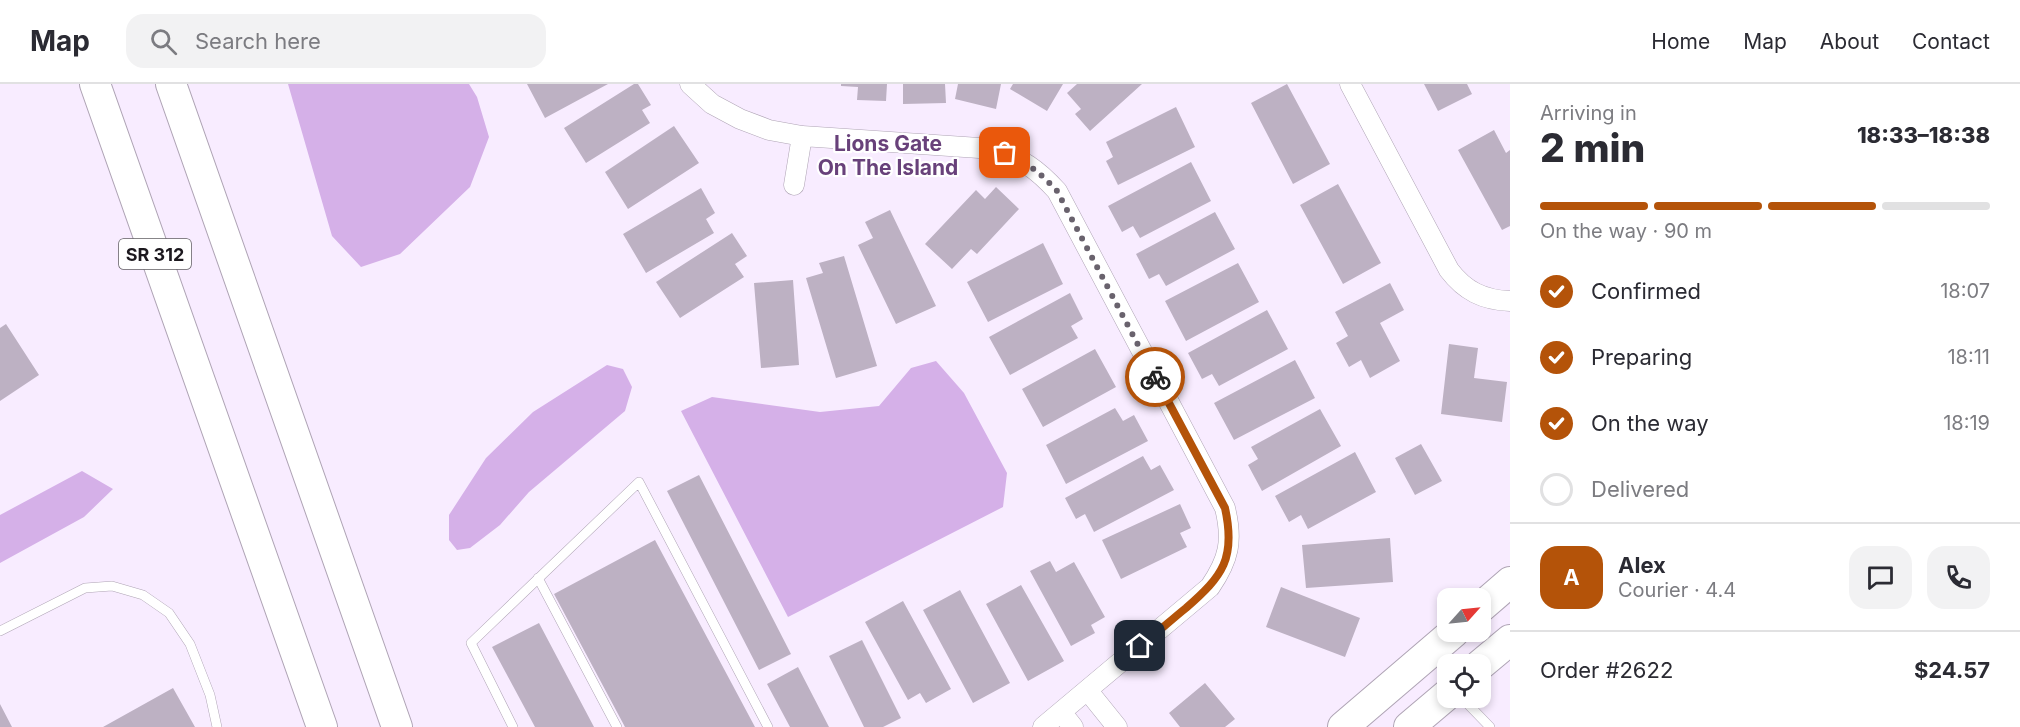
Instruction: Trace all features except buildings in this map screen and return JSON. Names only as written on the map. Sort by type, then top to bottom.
[{"type":"main road","name":"SR 312","points":[[95,84],[322,727]]},
{"type":"main road","points":[[171,84],[397,727]]},
{"type":"main road","points":[[1491,598],[1510,582]]},
{"type":"main road","points":[[1491,656],[1510,640]]},
{"type":"main road","points":[[1343,727],[1442,642]]},
{"type":"main road","points":[[1409,727],[1437,703]]},
{"type":"street","points":[[690,84],[712,104],[740,119],[769,130],[802,136],[993,149],[1017,158],[1040,172],[1057,191],[1225,508],[1229,528],[1229,548],[1223,568],[1210,587],[1088,691],[1067,720],[1043,727]]},
{"type":"street","points":[[1350,84],[1449,270],[1470,291],[1479,296],[1510,301]]},
{"type":"street","points":[[794,185],[802,136]]},
{"type":"street","points":[[1088,691],[1117,727]]},
{"type":"lane","points":[[513,727],[471,643],[639,482],[768,727]]},
{"type":"lane","points":[[538,578],[617,727]]},
{"type":"lane","points":[[0,631],[85,588],[112,586],[143,595],[169,613],[190,644],[210,695],[217,727]]},
{"type":"lane","points":[[1472,708],[1490,727]]},
{"type":"shaded area","points":[[288,84],[469,84],[477,97],[489,137],[470,187],[400,254],[361,267],[332,236]]},
{"type":"shaded area","points":[[936,361],[964,393],[1007,473],[1003,507],[788,617],[681,411],[712,397],[820,412],[879,406],[911,368]]},
{"type":"shaded area","points":[[607,365],[623,369],[632,387],[625,411],[529,492],[500,525],[470,548],[457,550],[449,540],[449,515],[486,458],[533,412]]},
{"type":"shaded area","points":[[82,471],[113,489],[84,517],[0,563],[0,515]]},
{"type":"way so far","points":[[1005,153],[1040,172],[1057,191],[1155,377]]},
{"type":"district","name":"Lions Gate On The Island","points":[[888,155]]},
{"type":"route","points":[[1140,646],[1210,587],[1223,568],[1229,548],[1229,528],[1225,508],[1155,377]]}]
